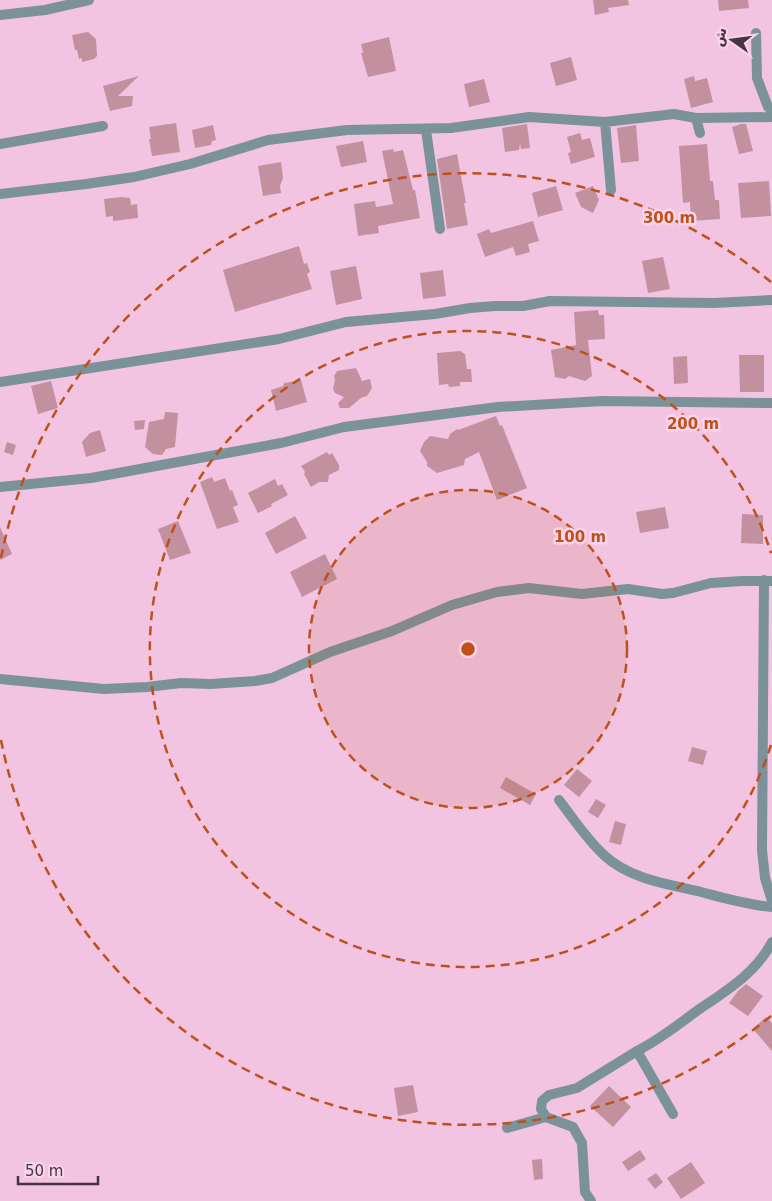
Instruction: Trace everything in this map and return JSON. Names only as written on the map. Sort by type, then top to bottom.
[{"type":"street","points":[[0,14],[45,10],[89,0]]},
{"type":"street","points":[[756,33],[757,78],[768,108],[772,110]]},
{"type":"street","points":[[0,194],[86,184],[134,176],[190,164],[268,140],[347,130],[426,130],[529,117],[605,122],[674,114],[696,118],[772,117]]},
{"type":"street","points":[[696,118],[700,133]]},
{"type":"street","points":[[605,122],[611,190]]},
{"type":"street","points":[[0,144],[103,126]]},
{"type":"street","points":[[426,130],[440,229]]},
{"type":"street","points":[[0,382],[279,339],[346,322],[435,314],[470,308],[522,306],[550,301],[714,304],[772,300]]},
{"type":"street","points":[[0,487],[91,478],[281,443],[344,427],[498,406],[602,401],[772,403]]},
{"type":"street","points":[[0,679],[104,689],[181,683],[211,684],[255,681],[272,678],[330,652],[392,631],[452,605],[497,592],[529,588],[582,594],[628,589],[662,594],[710,583],[768,580],[762,850],[765,878],[772,901]]},
{"type":"street","points":[[559,800],[605,856],[630,872],[649,879],[743,902],[772,907]]},
{"type":"street","points":[[546,1117],[541,1109],[542,1101],[549,1095],[577,1088],[654,1042],[738,982],[761,960],[772,942]]},
{"type":"street","points":[[637,1051],[673,1114]]},
{"type":"street","points":[[507,1128],[546,1117],[573,1127],[582,1143],[585,1192],[591,1201]]},
{"type":"building","points":[[593,0],[628,0],[629,5],[608,8],[609,12],[595,15]]},
{"type":"building","points":[[718,0],[748,0],[749,8],[719,11]]},
{"type":"building","points":[[88,32],[96,39],[97,56],[94,59],[82,62],[82,58],[79,59],[77,50],[75,50],[72,35]]},
{"type":"building","points":[[389,37],[396,71],[368,77],[361,53],[363,53],[361,44]]},
{"type":"building","points":[[571,57],[577,80],[556,86],[550,63]]},
{"type":"building","points":[[139,76],[118,96],[133,96],[132,106],[110,111],[103,86]]},
{"type":"building","points":[[694,76],[695,81],[707,78],[713,102],[691,108],[684,79]]},
{"type":"building","points":[[484,79],[490,102],[469,107],[464,84]]},
{"type":"building","points":[[176,123],[180,152],[152,156],[149,127]]},
{"type":"building","points":[[527,124],[530,148],[521,149],[520,143],[519,150],[505,152],[502,128]]},
{"type":"building","points":[[746,124],[753,151],[739,154],[732,127]]},
{"type":"building","points":[[213,125],[216,140],[212,141],[211,145],[195,148],[192,130]]},
{"type":"building","points":[[636,125],[639,161],[621,163],[617,128]]},
{"type":"building","points":[[580,133],[582,140],[590,138],[595,157],[571,164],[568,153],[571,152],[567,137]]},
{"type":"building","points":[[363,141],[367,162],[341,167],[336,146]]},
{"type":"building","points":[[707,144],[710,181],[713,181],[715,200],[719,200],[720,219],[691,221],[690,202],[683,203],[679,146]]},
{"type":"building","points":[[393,149],[394,152],[403,150],[413,190],[415,190],[420,218],[378,226],[379,233],[358,236],[354,204],[375,201],[376,207],[393,204],[382,151]]},
{"type":"building","points":[[457,154],[468,225],[447,229],[437,159]]},
{"type":"building","points":[[281,162],[283,178],[280,186],[281,193],[263,196],[258,166]]},
{"type":"building","points":[[769,181],[771,216],[741,218],[738,183]]},
{"type":"building","points":[[556,186],[563,210],[538,217],[532,193]]},
{"type":"building","points":[[593,186],[599,200],[593,213],[581,207],[575,193]]},
{"type":"building","points":[[130,198],[131,205],[137,204],[138,218],[113,221],[113,216],[106,217],[104,199]]},
{"type":"building","points":[[533,221],[539,241],[528,244],[530,252],[516,256],[513,247],[485,257],[477,234],[489,229],[491,233]]},
{"type":"building","points":[[299,246],[304,264],[307,263],[310,272],[307,274],[312,289],[235,312],[223,270]]},
{"type":"building","points":[[663,257],[670,289],[648,293],[642,261]]},
{"type":"building","points":[[356,266],[362,299],[336,305],[330,271]]},
{"type":"building","points":[[443,270],[446,296],[423,299],[420,273]]},
{"type":"building","points":[[598,310],[599,315],[604,315],[605,339],[588,340],[592,376],[585,381],[569,376],[565,379],[555,377],[551,350],[576,345],[574,312]]},
{"type":"building","points":[[460,351],[465,354],[467,369],[471,369],[472,382],[460,382],[460,386],[449,387],[448,384],[439,385],[437,353]]},
{"type":"building","points":[[739,355],[764,355],[764,392],[740,392]]},
{"type":"building","points":[[687,356],[688,383],[674,384],[673,357]]},
{"type":"building","points":[[356,368],[362,381],[370,379],[372,388],[367,396],[361,398],[349,408],[340,408],[338,403],[344,397],[335,393],[333,389],[334,376],[337,371]]},
{"type":"building","points":[[301,380],[307,402],[276,411],[271,390],[283,386],[284,383]]},
{"type":"building","points":[[51,381],[58,408],[38,414],[31,386]]},
{"type":"building","points":[[165,412],[178,413],[175,447],[166,449],[162,455],[153,454],[145,447],[149,422],[164,419]]},
{"type":"building","points":[[496,416],[500,426],[502,425],[527,488],[497,500],[479,452],[465,459],[464,465],[437,473],[427,466],[427,462],[420,451],[424,442],[430,436],[448,439],[450,434],[457,429]]},
{"type":"building","points":[[145,420],[144,429],[135,430],[134,421]]},
{"type":"building","points":[[100,430],[106,451],[86,457],[82,442],[90,433]]},
{"type":"building","points":[[7,442],[16,445],[13,455],[4,452]]},
{"type":"building","points":[[327,452],[329,455],[332,453],[339,465],[339,470],[329,475],[328,482],[319,482],[311,487],[301,466]]},
{"type":"building","points":[[212,477],[214,482],[225,478],[238,505],[233,507],[239,522],[217,529],[200,482]]},
{"type":"building","points":[[275,479],[278,486],[282,484],[288,495],[258,513],[248,493]]},
{"type":"building","points":[[665,507],[669,528],[640,533],[636,512]]},
{"type":"building","points":[[742,514],[763,515],[763,544],[741,543]]},
{"type":"building","points":[[295,516],[307,538],[276,554],[265,533]]},
{"type":"building","points":[[178,521],[191,553],[170,560],[158,529]]},
{"type":"building","points":[[0,527],[12,554],[0,560]]},
{"type":"building","points":[[325,554],[337,579],[302,597],[290,572]]},
{"type":"building","points":[[692,747],[707,751],[703,765],[688,761]]},
{"type":"building","points":[[577,769],[592,781],[579,797],[564,785]]},
{"type":"building","points":[[506,777],[536,794],[530,805],[500,788]]},
{"type":"building","points":[[596,799],[606,805],[598,818],[588,812]]},
{"type":"building","points":[[615,821],[626,824],[621,845],[609,842]]},
{"type":"building","points":[[746,984],[763,996],[748,1016],[729,1003]]},
{"type":"building","points":[[766,1017],[772,1023],[772,1051],[753,1029]]},
{"type":"building","points":[[413,1085],[418,1112],[398,1116],[394,1088]]},
{"type":"building","points":[[609,1086],[631,1107],[613,1127],[590,1106]]},
{"type":"building","points":[[640,1150],[646,1159],[628,1171],[622,1162]]},
{"type":"building","points":[[542,1159],[543,1179],[534,1180],[532,1160]]},
{"type":"building","points":[[691,1162],[705,1183],[681,1199],[667,1178]]},
{"type":"building","points":[[656,1173],[663,1182],[655,1189],[647,1179]]}]
